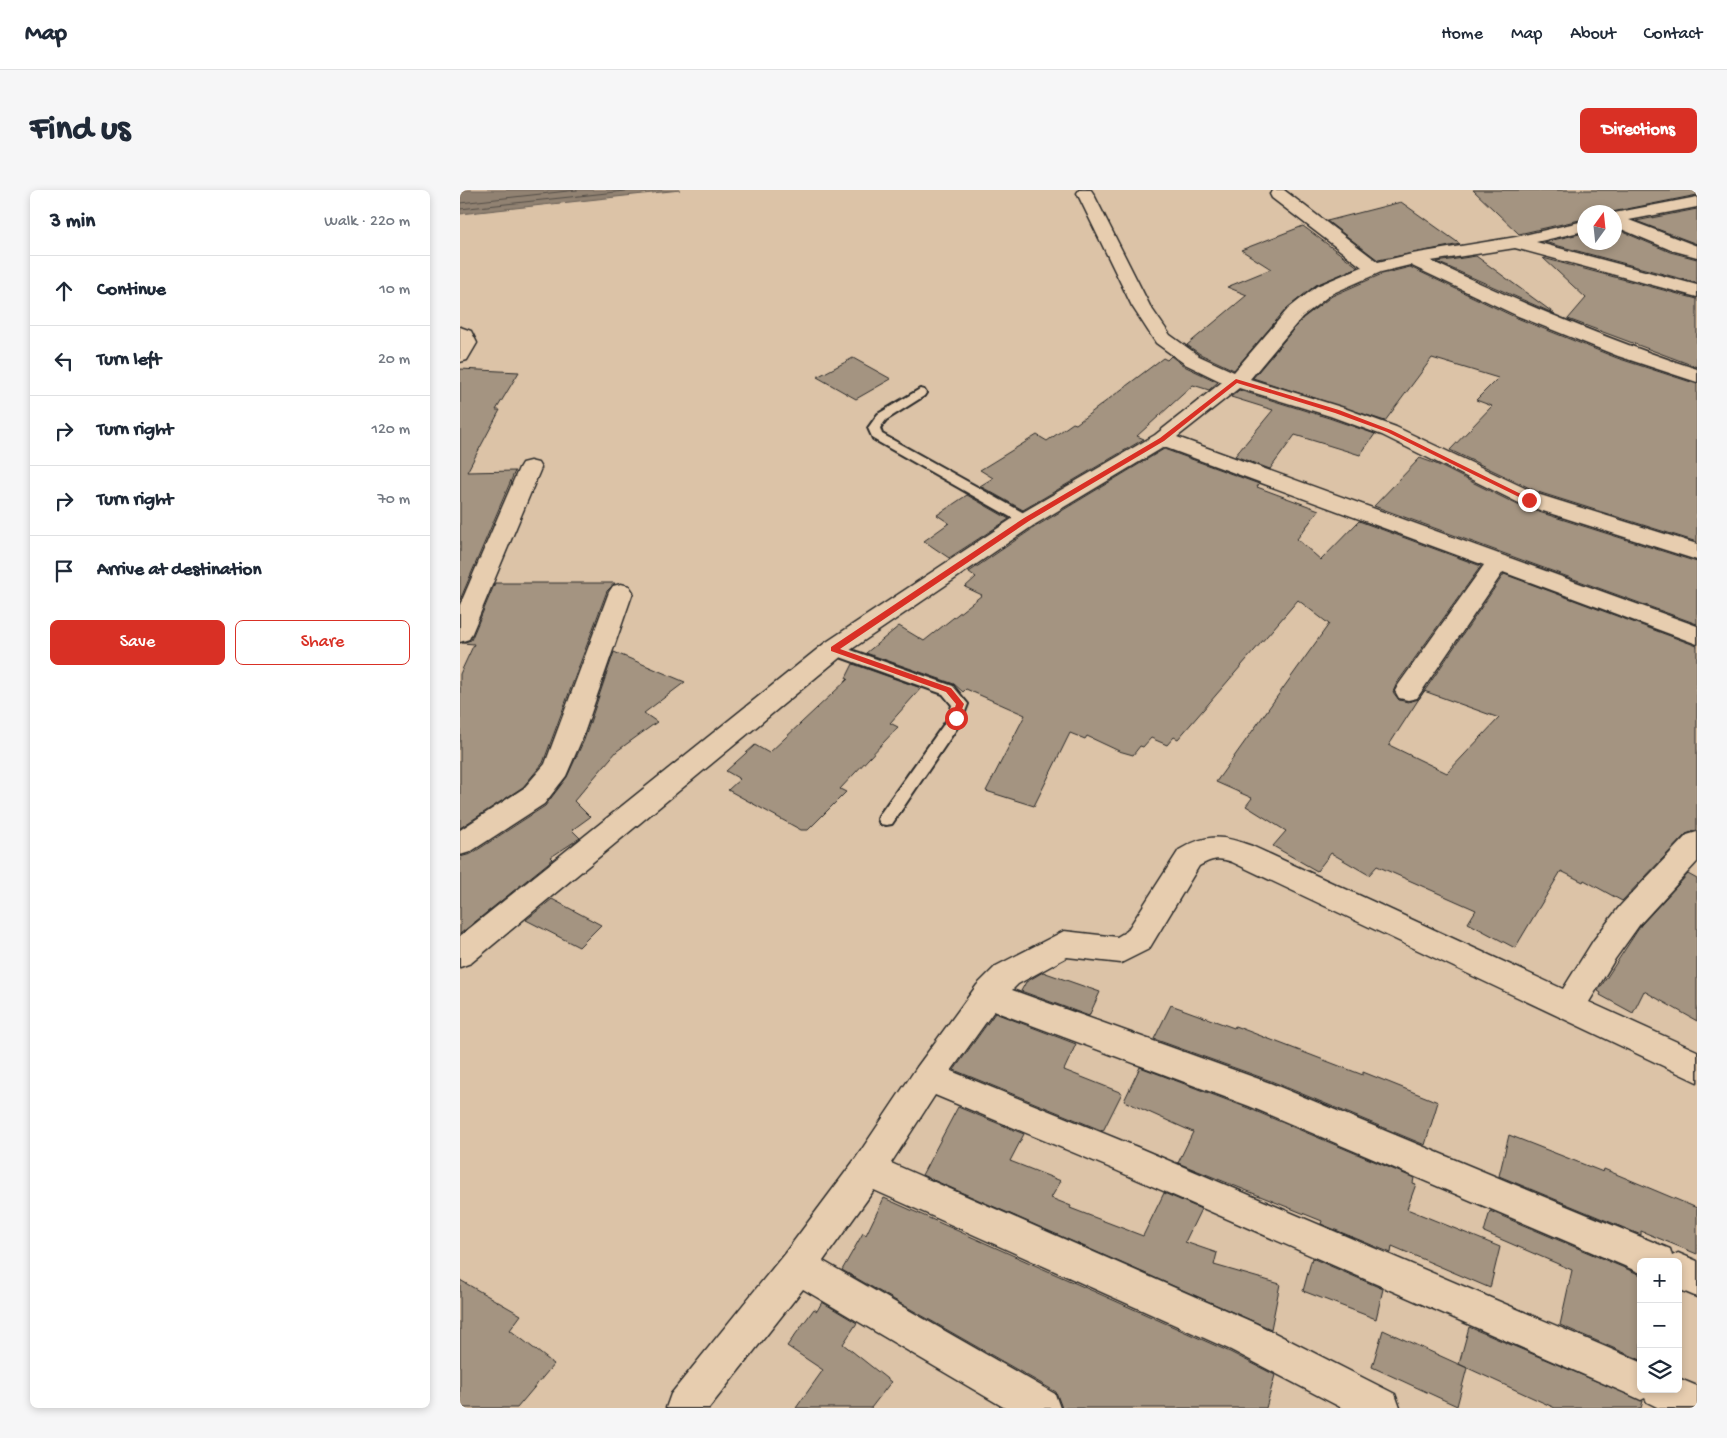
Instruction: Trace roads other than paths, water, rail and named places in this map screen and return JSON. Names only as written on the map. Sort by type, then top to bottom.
[{"type":"street","points":[[1085,193],[1141,306],[1163,339],[1192,360],[1236,381],[1337,412],[1389,431],[1529,500],[1697,552]]},
{"type":"street","points":[[1278,194],[1375,268]]},
{"type":"street","points":[[1622,218],[1694,204]]},
{"type":"street","points":[[1622,222],[1677,246],[1697,252]]},
{"type":"street","points":[[460,954],[834,649],[1026,520],[1162,439],[1236,381],[1295,313],[1324,290],[1375,268],[1412,259],[1516,242],[1577,228]]},
{"type":"street","points":[[1516,242],[1697,291]]},
{"type":"street","points":[[1412,259],[1525,312],[1625,352],[1697,376]]},
{"type":"street","points":[[460,333],[464,335],[467,344],[460,356]]},
{"type":"street","points":[[1162,439],[1697,635]]},
{"type":"street","points":[[460,633],[530,468]]},
{"type":"street","points":[[1408,691],[1499,561]]},
{"type":"street","points":[[460,844],[534,796],[556,769],[569,739],[621,592]]},
{"type":"street","points":[[1569,1007],[1604,950],[1630,915],[1697,844]]},
{"type":"street","points":[[685,1408],[798,1266],[868,1170],[928,1077],[988,995],[1007,975],[1025,963],[1040,959],[1064,944],[1121,950],[1138,940],[1189,858],[1202,849],[1220,846],[1242,854],[1697,1067]]},
{"type":"street","points":[[988,995],[1258,1094],[1648,1258]]},
{"type":"street","points":[[928,1077],[1135,1161],[1637,1379]]},
{"type":"street","points":[[868,1170],[1244,1337],[1381,1408]]},
{"type":"street","points":[[798,1266],[1041,1408]]},
{"type":"street","points":[[1682,1273],[1697,1279]]},
{"type":"street","points":[[1669,1393],[1697,1405]]},
{"type":"lane","points":[[920,394],[882,417],[874,428],[876,436],[1026,520]]},
{"type":"lane","points":[[834,649],[948,690],[960,704],[956,718],[886,819]]},
{"type":"water","points":[[460,190],[680,190],[460,214]]}]
